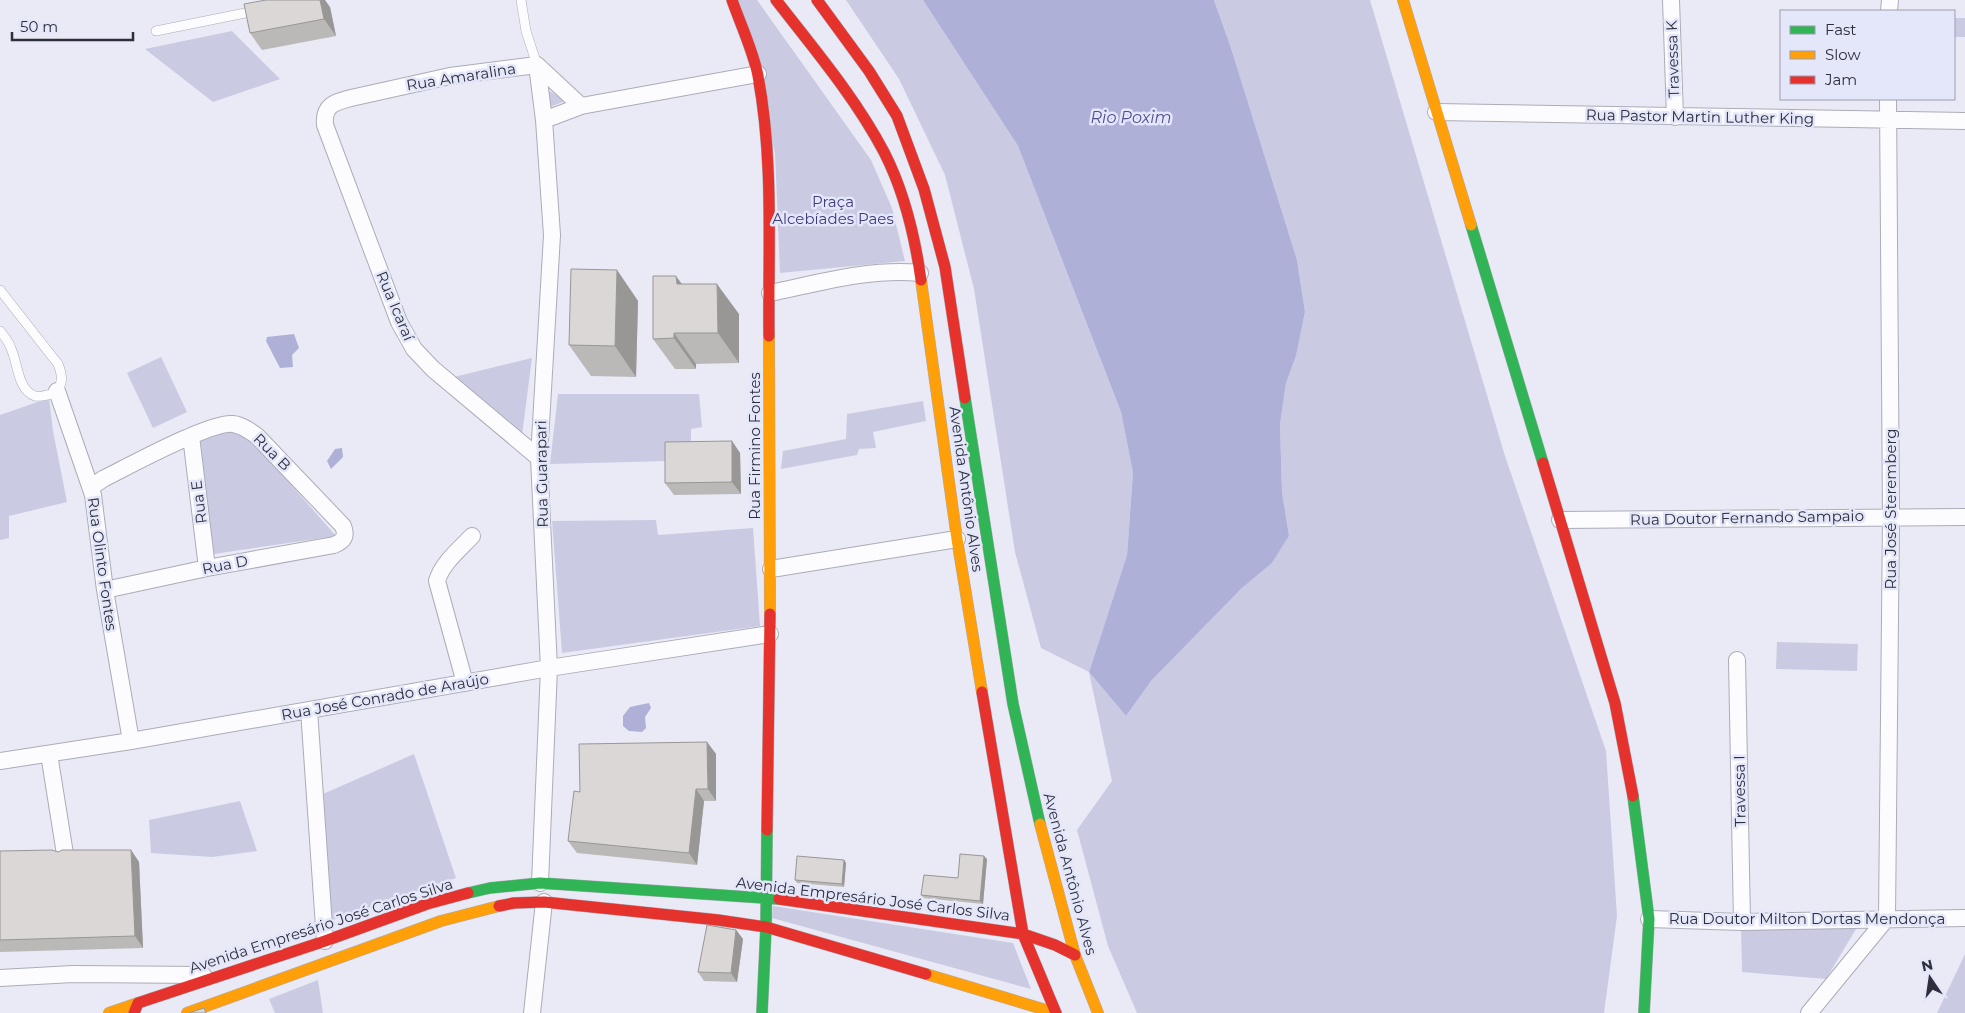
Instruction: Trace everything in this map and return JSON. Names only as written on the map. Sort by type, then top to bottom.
[{"type":"main road","name":"Rua Firmino Fontes","points":[[732,0],[758,74],[765,126],[768,187],[771,569],[766,927],[762,1013]]},
{"type":"main road","name":"Avenida Antônio Alves","points":[[776,0],[854,102],[884,152],[903,198],[920,273],[957,540],[1016,899],[1023,934],[1058,1013]]},
{"type":"main road","name":"Avenida Antônio Alves","points":[[817,0],[868,71],[897,116],[924,189],[945,267],[1013,704],[1039,822],[1086,996],[1098,1013]]},
{"type":"main road","points":[[1403,0],[1615,703],[1634,798],[1649,919],[1644,1013]]},
{"type":"main road","name":"Avenida Empresário José Carlos Silva","points":[[109,1013],[136,1008],[158,996],[325,941],[427,904],[490,888],[540,883],[766,897],[1023,934],[1055,945],[1075,955]]},
{"type":"main road","points":[[187,1013],[441,921],[482,909],[544,902],[718,920],[766,927],[1058,1013]]},
{"type":"main road","points":[[156,1013],[158,996]]},
{"type":"street","name":"Travessa K","points":[[1671,0],[1675,117]]},
{"type":"street","name":"Rua Amaralina","points":[[328,108],[337,102],[351,98],[450,76],[537,66],[581,106]]},
{"type":"street","name":"Rua Guarapari","points":[[537,66],[544,120],[552,235],[539,458],[550,668],[540,883]]},
{"type":"street","points":[[544,120],[581,106],[758,74]]},
{"type":"street","name":"Rua José Steremberg","points":[[1888,100],[1891,516],[1888,918]]},
{"type":"street","name":"Rua Icaraí","points":[[328,108],[324,116],[326,125],[399,322],[414,349],[433,369],[539,458]]},
{"type":"street","name":"Rua Pastor Martin Luther King","points":[[1436,112],[1965,121]]},
{"type":"street","points":[[770,293],[879,272],[904,271],[920,273]]},
{"type":"street","name":"Rua Olinto Fontes","points":[[57,391],[93,495],[105,590],[131,741]]},
{"type":"street","name":"Rua B","points":[[91,487],[103,479],[191,436],[222,424],[232,424],[244,428],[257,436],[343,526],[345,532],[344,539]]},
{"type":"street","name":"Rua E","points":[[191,436],[206,568]]},
{"type":"street","name":"Rua Doutor Fernando Sampaio","points":[[1560,520],[1891,516],[1965,517]]},
{"type":"street","points":[[465,684],[437,581],[439,573],[446,564],[472,536]]},
{"type":"street","name":"Rua D","points":[[105,590],[206,568],[334,544],[344,539]]},
{"type":"street","points":[[771,569],[957,540]]},
{"type":"street","name":"Rua José Conrado de Araújo","points":[[0,761],[131,741],[550,668],[770,634]]},
{"type":"street","name":"Travessa I","points":[[1737,660],[1742,922]]},
{"type":"street","points":[[309,710],[325,941]]},
{"type":"street","points":[[49,754],[65,854]]},
{"type":"street","points":[[532,1013],[544,902]]},
{"type":"street","points":[[1809,1013],[1888,918]]},
{"type":"street","name":"Rua Doutor Milton Dortas Mendonça","points":[[1649,919],[1742,922],[1965,918]]},
{"type":"street","points":[[0,978],[73,974],[223,975]]},
{"type":"lane","points":[[521,0],[526,31],[537,66]]},
{"type":"lane","points":[[156,31],[263,10]]},
{"type":"lane","points":[[0,290],[58,364],[62,374],[61,384],[57,391],[47,395],[35,396],[25,388],[12,351],[0,331]]},
{"type":"green space","name":"Praça Alcebíades Paes","points":[[736,0],[757,0],[871,160],[892,208],[905,261],[780,273],[775,153]]},
{"type":"green space","points":[[846,0],[923,0],[1018,146],[1121,412],[1133,473],[1127,555],[1089,672],[1041,648],[1015,552],[974,289],[945,175],[899,79]]},
{"type":"green space","points":[[1214,0],[1370,0],[1505,456],[1606,751],[1617,916],[1604,1013],[1137,1013],[1108,946],[1077,830],[1112,781],[1089,672],[1126,716],[1151,681],[1242,588],[1272,563],[1289,536],[1282,492],[1280,424],[1286,383],[1296,356],[1305,312],[1297,260],[1231,48]]},
{"type":"green space","points":[[1955,18],[1965,18],[1965,37],[1955,37]]},
{"type":"green space","points":[[232,31],[280,79],[213,102],[145,49]]},
{"type":"green space","points":[[545,89],[567,100],[548,108]]},
{"type":"green space","points":[[161,357],[187,412],[153,428],[127,373]]},
{"type":"green space","points":[[532,358],[522,435],[454,377]]},
{"type":"green space","points":[[558,394],[699,394],[702,427],[691,429],[691,448],[669,461],[550,464]]},
{"type":"green space","points":[[49,398],[53,431],[67,502],[9,516],[9,538],[0,540],[0,415]]},
{"type":"green space","points":[[923,401],[926,421],[873,432],[876,448],[859,449],[857,455],[781,469],[783,451],[846,439],[847,414]]},
{"type":"green space","points":[[237,423],[336,536],[214,554],[197,436]]},
{"type":"green space","points":[[656,520],[658,535],[753,528],[760,626],[562,653],[552,521]]},
{"type":"green space","points":[[1777,642],[1858,644],[1857,671],[1776,669]]},
{"type":"green space","points":[[414,754],[456,878],[330,921],[323,794]]},
{"type":"green space","points":[[240,801],[257,851],[212,857],[151,853],[149,820]]},
{"type":"green space","points":[[773,906],[1013,943],[1031,989],[772,918]]},
{"type":"green space","points":[[1741,928],[1856,929],[1826,979],[1742,972]]},
{"type":"green space","points":[[1965,954],[1965,1013],[1937,1013]]},
{"type":"green space","points":[[318,980],[323,1013],[275,1013],[269,999]]},
{"type":"water","name":"Rio Poxim","points":[[923,0],[1214,0],[1231,48],[1297,260],[1305,312],[1296,356],[1286,383],[1280,424],[1282,492],[1289,536],[1272,563],[1242,588],[1151,681],[1126,716],[1089,672],[1127,555],[1133,473],[1121,412],[1018,146]]},
{"type":"water","points":[[294,334],[299,348],[292,355],[293,367],[280,368],[266,341],[267,337]]},
{"type":"water","points":[[342,448],[343,457],[331,469],[327,461],[335,449]]},
{"type":"water","points":[[649,703],[651,708],[645,717],[646,728],[642,732],[629,731],[623,726],[623,716],[630,707]]},
{"type":"building","points":[[266,0],[320,0],[324,19],[250,33],[244,4]]},
{"type":"building","points":[[571,269],[617,270],[615,346],[569,345]]},
{"type":"building","points":[[653,276],[676,276],[677,284],[717,284],[718,333],[674,333],[674,338],[653,339]]},
{"type":"building","points":[[732,441],[732,482],[665,483],[665,442]]},
{"type":"building","points":[[707,742],[708,789],[696,789],[689,853],[568,841],[574,791],[580,792],[579,744]]},
{"type":"building","points":[[52,850],[58,852],[62,850],[131,850],[135,936],[0,940],[0,851]]},
{"type":"building","points":[[960,854],[984,856],[980,901],[921,895],[924,875],[958,878]]},
{"type":"building","points":[[797,856],[844,860],[842,884],[795,880]]},
{"type":"building","points":[[707,925],[736,930],[731,973],[698,972]]},
{"type":"building","points":[[204,1008],[206,1013],[189,1013]]},
{"type":"traffic: fast","points":[[1471,225],[1543,463]]},
{"type":"traffic: fast","points":[[965,398],[1013,704],[1040,824]]},
{"type":"traffic: fast","points":[[1633,796],[1649,919],[1644,1013]]},
{"type":"traffic: fast","points":[[762,1013],[766,927],[767,830]]},
{"type":"traffic: fast","points":[[468,893],[490,888],[540,883],[779,899]]},
{"type":"traffic: slow","points":[[1403,0],[1471,225]]},
{"type":"traffic: slow","points":[[921,280],[957,539],[982,692]]},
{"type":"traffic: slow","points":[[769,336],[770,614]]},
{"type":"traffic: slow","points":[[1040,824],[1075,955],[1098,1013]]},
{"type":"traffic: slow","points":[[187,1013],[441,921],[499,906]]},
{"type":"traffic: slow","points":[[926,974],[1056,1013]]},
{"type":"traffic: slow","points":[[109,1013],[138,1003]]},
{"type":"traffic: jam","points":[[732,0],[753,58],[763,108],[769,206],[769,336]]},
{"type":"traffic: jam","points":[[776,0],[847,93],[884,152],[908,214],[921,280]]},
{"type":"traffic: jam","points":[[817,0],[869,71],[897,116],[924,189],[945,267],[965,398]]},
{"type":"traffic: jam","points":[[1543,463],[1615,703],[1633,796]]},
{"type":"traffic: jam","points":[[767,830],[770,614]]},
{"type":"traffic: jam","points":[[982,692],[1023,934],[1056,1013]]},
{"type":"traffic: jam","points":[[134,1013],[138,1003],[325,941],[427,904],[468,893]]},
{"type":"traffic: jam","points":[[779,899],[1023,934],[1055,945],[1075,955]]},
{"type":"traffic: jam","points":[[499,906],[514,903],[544,902],[718,920],[766,927],[926,974]]}]
